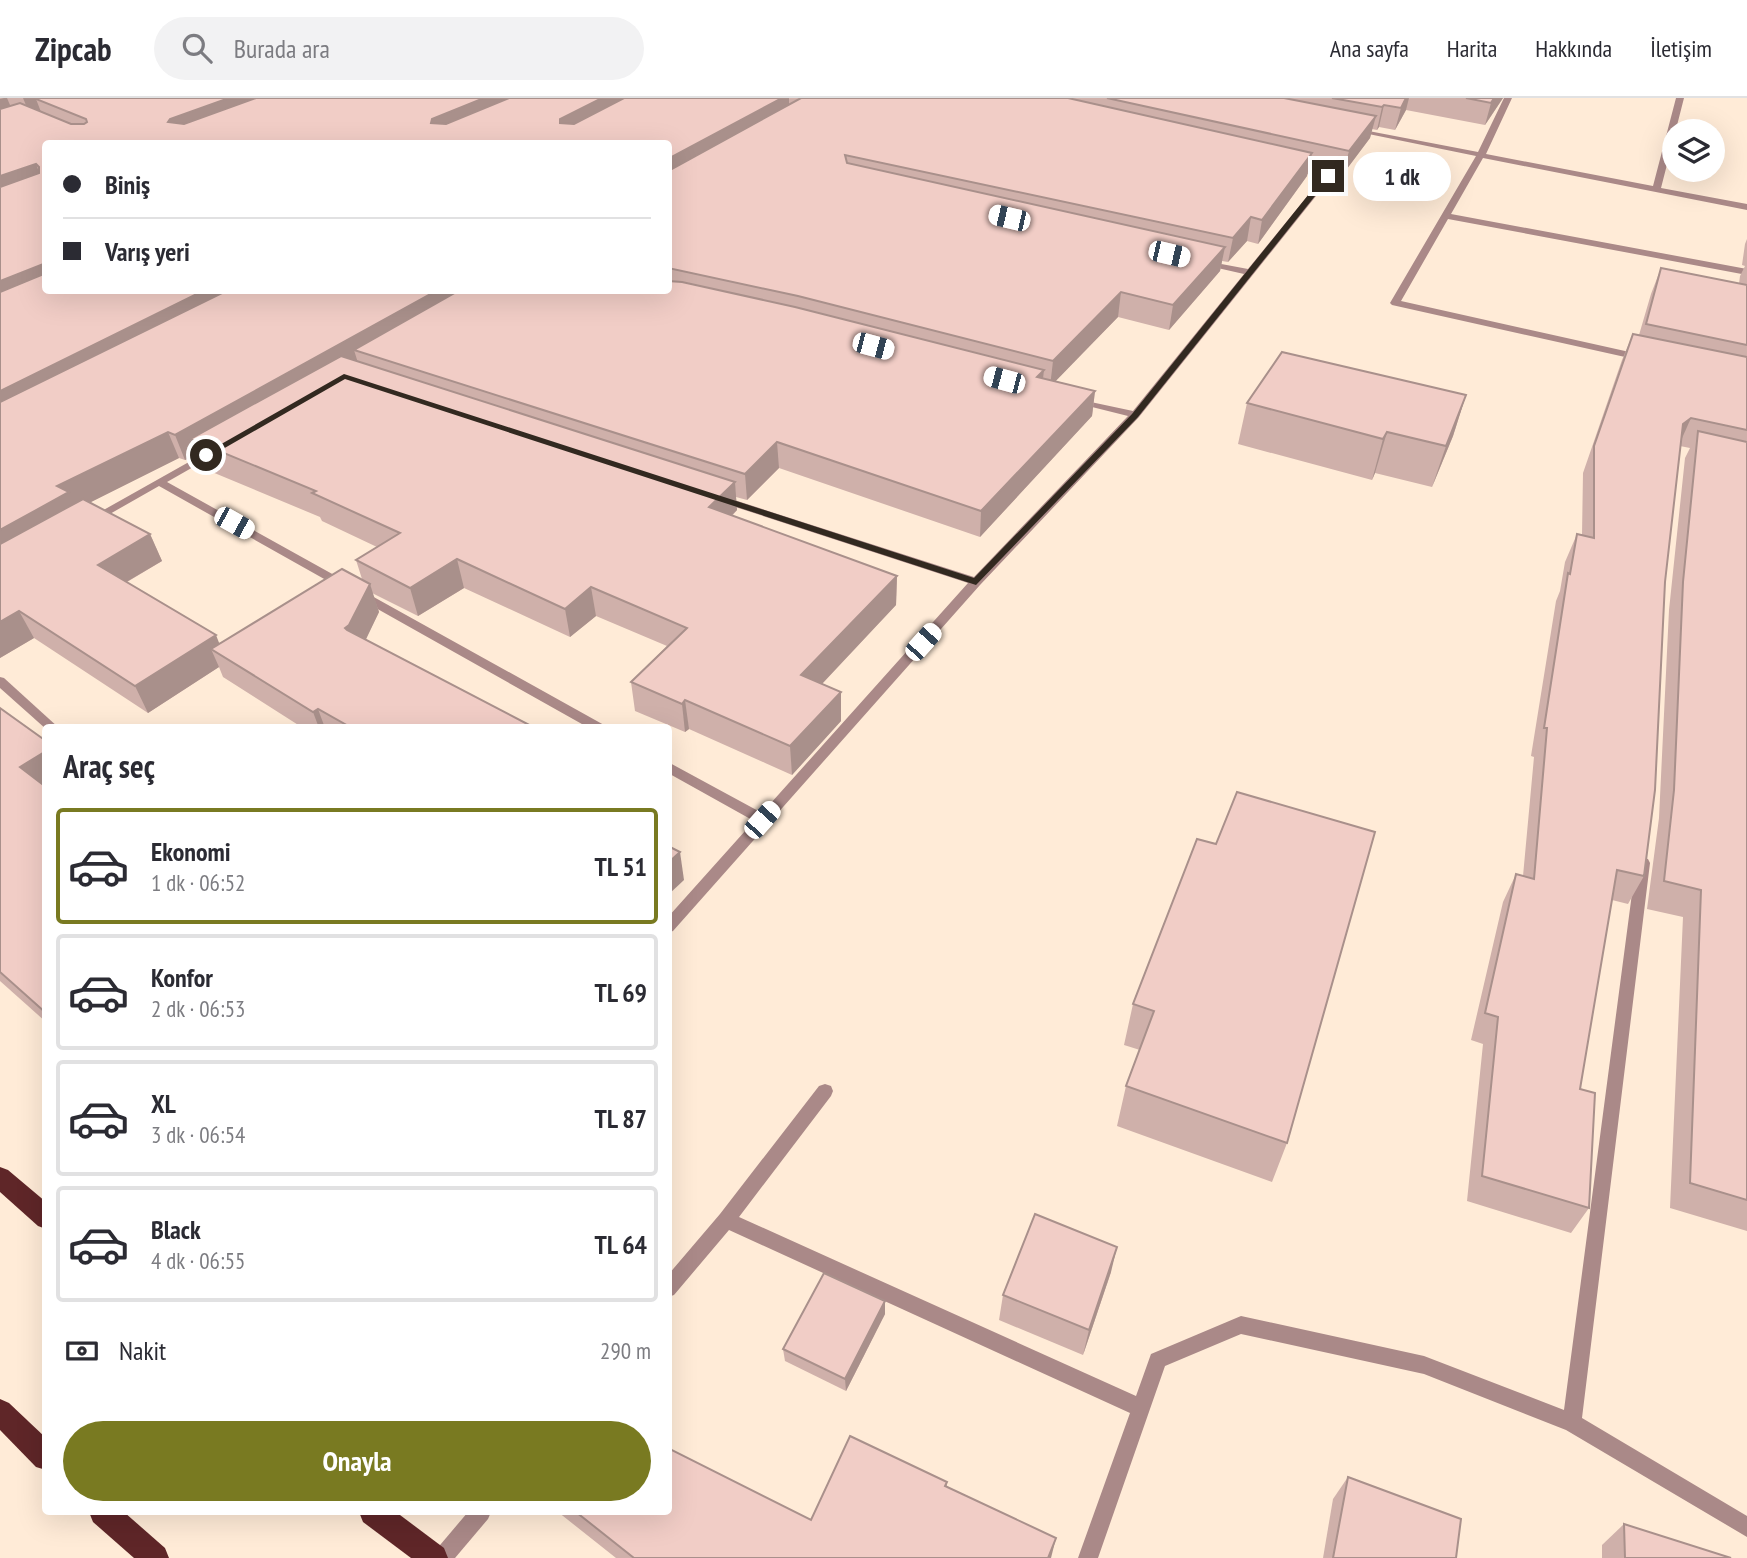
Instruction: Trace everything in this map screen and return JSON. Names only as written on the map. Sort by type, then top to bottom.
[{"type":"highway","points":[[0,1177],[42,1215]]},
{"type":"highway","points":[[0,1412],[42,1453]]},
{"type":"highway","points":[[106,1515],[155,1558]]},
{"type":"highway","points":[[377,1515],[434,1558]]},
{"type":"street","points":[[1508,98],[1481,155],[1395,303],[1652,360]]},
{"type":"street","points":[[1657,188],[1679,98]]},
{"type":"street","points":[[1347,129],[1747,206]]},
{"type":"street","points":[[672,923],[976,582],[1135,415],[1328,176],[1275,164]]},
{"type":"street","points":[[1445,216],[1747,272]]},
{"type":"street","points":[[1196,260],[1249,272]]},
{"type":"street","points":[[1070,398],[1135,415]]},
{"type":"street","points":[[80,527],[218,449]]},
{"type":"street","points":[[160,482],[592,724]]},
{"type":"street","points":[[712,496],[976,582]]},
{"type":"street","points":[[0,681],[48,724]]},
{"type":"street","points":[[672,769],[762,820]]},
{"type":"street","points":[[1572,1423],[1645,845]]},
{"type":"street","points":[[672,1284],[726,1220],[825,1091]]},
{"type":"street","points":[[726,1220],[1141,1408]]},
{"type":"street","points":[[1088,1558],[1158,1360],[1241,1325],[1424,1365],[1572,1423],[1747,1527]]},
{"type":"street","points":[[442,1558],[478,1515]]},
{"type":"building","points":[[229,98],[168,122],[184,124],[256,98],[484,98],[432,119],[431,123],[446,124],[509,98],[602,98],[560,119],[560,123],[574,124],[624,98],[782,98],[672,157],[672,140],[42,140],[42,265],[0,281],[0,187],[39,173],[39,167],[36,164],[0,176],[0,109],[20,103],[71,124],[87,122],[86,119],[36,99]]},
{"type":"building","points":[[801,98],[1068,98],[1312,153],[1262,220],[1251,217],[1233,238],[845,155],[847,163],[1225,247],[1173,305],[1121,292],[1053,361],[798,296],[672,269],[672,169]]},
{"type":"building","points":[[1107,98],[1284,98],[1376,116],[1349,151]]},
{"type":"building","points":[[1332,98],[1406,98],[1401,108]]},
{"type":"building","points":[[1466,98],[1494,98],[1491,103]]},
{"type":"building","points":[[1661,268],[1747,285],[1747,345],[1646,324]]},
{"type":"building","points":[[42,275],[42,294],[197,294],[0,391],[0,292]]},
{"type":"building","points":[[672,281],[795,307],[1044,370],[1037,377],[1095,391],[981,511],[777,442],[745,474],[354,350],[453,294],[672,294]]},
{"type":"building","points":[[220,294],[431,294],[175,435],[168,432],[57,486],[69,492],[0,530],[0,402]]},
{"type":"building","points":[[1633,334],[1747,357],[1747,430],[1691,418],[1683,424],[1665,582],[1655,790],[1644,876],[1617,870],[1580,1089],[1595,1093],[1589,1208],[1482,1176],[1498,1017],[1485,1013],[1516,874],[1534,879],[1547,728],[1544,728],[1568,573],[1570,574],[1577,534],[1594,538],[1594,446]]},
{"type":"building","points":[[1282,352],[1466,395],[1446,446],[1387,432],[1383,439],[1247,403]]},
{"type":"building","points":[[341,356],[735,482],[709,507],[897,576],[801,675],[841,692],[790,746],[685,700],[682,704],[631,682],[687,628],[591,587],[565,609],[457,559],[410,588],[356,560],[400,533],[312,493],[316,491],[190,439]]},
{"type":"building","points":[[1698,431],[1747,442],[1747,1200],[1690,1183],[1701,890],[1664,881],[1674,790],[1683,582]]},
{"type":"building","points":[[83,499],[150,534],[98,565],[216,635],[135,686],[19,611],[0,622],[0,544]]},
{"type":"building","points":[[342,569],[370,584],[345,628],[347,630],[527,724],[345,724],[318,709],[313,712],[211,649]]},
{"type":"building","points":[[0,708],[42,738],[42,753],[20,767],[42,784],[42,1009],[0,972]]},
{"type":"building","points":[[1237,792],[1375,832],[1287,1143],[1126,1086],[1154,1011],[1133,1004],[1197,839],[1216,844]]},
{"type":"building","points":[[672,848],[680,852],[672,859]]},
{"type":"building","points":[[1035,1214],[1117,1247],[1089,1330],[1003,1295]]},
{"type":"building","points":[[824,1273],[885,1301],[845,1379],[783,1349]]},
{"type":"building","points":[[850,1436],[947,1482],[945,1486],[1056,1538],[1048,1558],[634,1558],[580,1515],[672,1515],[672,1450],[811,1520]]},
{"type":"building","points":[[1348,1477],[1461,1519],[1456,1558],[1333,1558]]},
{"type":"building","points":[[1624,1524],[1731,1558],[1625,1558]]},
{"type":"route","points":[[206,455],[344,376],[976,582],[1135,415],[1328,176]]}]
